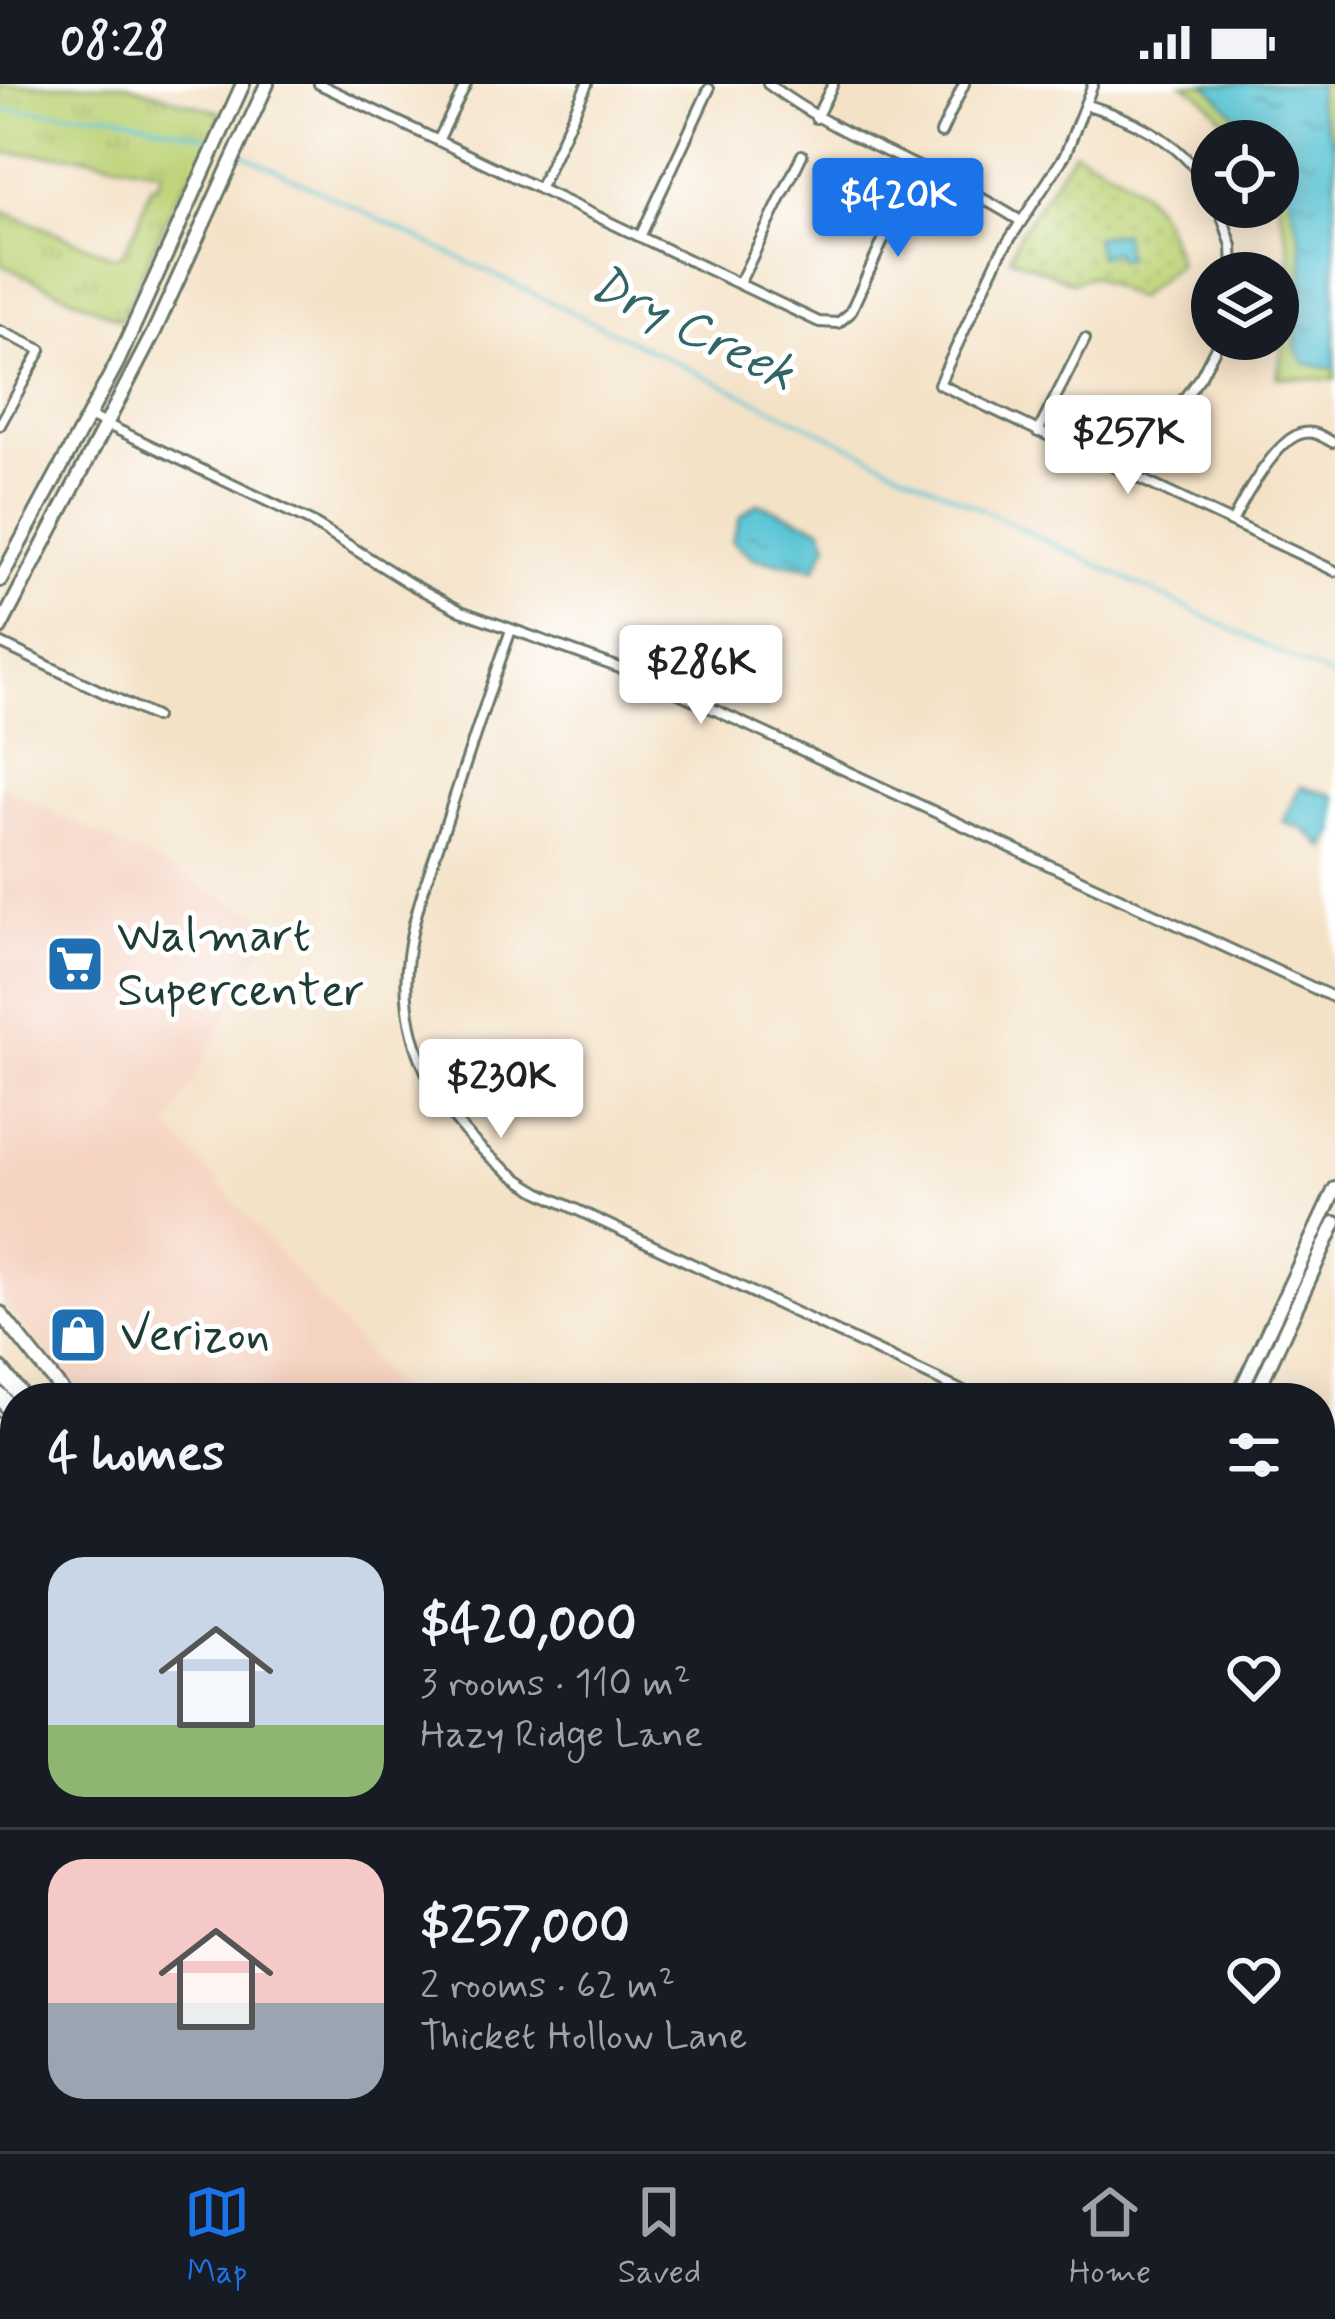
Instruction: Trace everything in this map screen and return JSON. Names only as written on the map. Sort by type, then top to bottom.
[{"type":"main road","points":[[0,580],[88,416],[243,84]]},
{"type":"main road","points":[[0,628],[154,332],[267,84]]},
{"type":"main road","points":[[1244,1383],[1335,1189]]},
{"type":"main road","points":[[1261,1383],[1335,1223]]},
{"type":"main road","points":[[0,1313],[56,1383]]},
{"type":"main road","points":[[1260,1348],[1274,1355]]},
{"type":"street","points":[[320,84],[819,322],[838,323],[850,313],[917,166]]},
{"type":"street","points":[[438,141],[466,84]]},
{"type":"street","points":[[539,189],[587,84]]},
{"type":"street","points":[[768,84],[816,118],[880,152],[952,180],[1019,220]]},
{"type":"street","points":[[816,118],[832,84]]},
{"type":"street","points":[[941,133],[964,84]]},
{"type":"street","points":[[1094,84],[1065,155],[1019,220],[939,384],[1335,571]]},
{"type":"street","points":[[640,237],[710,89]]},
{"type":"street","points":[[1088,105],[1153,130],[1191,164]]},
{"type":"street","points":[[739,284],[802,155]]},
{"type":"street","points":[[0,331],[41,350],[0,425]]},
{"type":"street","points":[[1038,432],[1085,339]]},
{"type":"street","points":[[1135,477],[1156,435],[1209,360]]},
{"type":"street","points":[[88,416],[311,522],[434,598],[643,676],[1335,998]]},
{"type":"street","points":[[1232,523],[1265,468],[1293,437],[1315,433],[1332,442]]},
{"type":"street","points":[[511,630],[429,872],[409,953],[409,1017],[425,1072],[438,1095],[473,1144],[508,1174],[539,1192],[944,1383]]},
{"type":"street","points":[[0,643],[155,717]]},
{"type":"shaded area","points":[[0,785],[275,923],[169,1127],[392,1383],[67,1383],[0,1297]]},
{"type":"green space","points":[[0,84],[126,84],[222,113],[201,161],[177,195],[121,320],[0,264],[0,210],[112,256],[122,255],[151,185],[157,185],[162,171],[80,156],[0,153]]},
{"type":"green space","points":[[1183,84],[1335,84],[1330,103],[1335,114],[1335,380],[1277,377],[1280,360],[1299,360],[1299,252],[1290,252],[1284,228],[1299,228],[1299,120],[1225,120]]},
{"type":"green space","points":[[1074,151],[1142,192],[1171,240],[1178,264],[1136,299],[1092,276],[1072,282],[1010,257],[1020,233]]},
{"type":"water","points":[[1206,84],[1319,84],[1317,102],[1335,147],[1335,368],[1306,364],[1299,353],[1303,276],[1298,228],[1299,120],[1241,120]]},
{"type":"water","points":[[1123,232],[1126,259],[1118,260],[1114,251],[1099,256],[1094,238]]},
{"type":"water","points":[[758,503],[822,528],[828,543],[816,568],[756,559],[732,542],[740,517]]},
{"type":"water","points":[[1300,786],[1335,796],[1335,832],[1325,848],[1303,829],[1283,822]]},
{"type":"waterway","name":"Dry Creek","points":[[0,110],[111,114],[211,138]]},
{"type":"waterway","name":"Dry Creek","points":[[241,153],[1335,679]]},
{"type":"place","name":"Walmart Supercenter","points":[[75,964]]},
{"type":"place","name":"Verizon","points":[[78,1335]]}]
